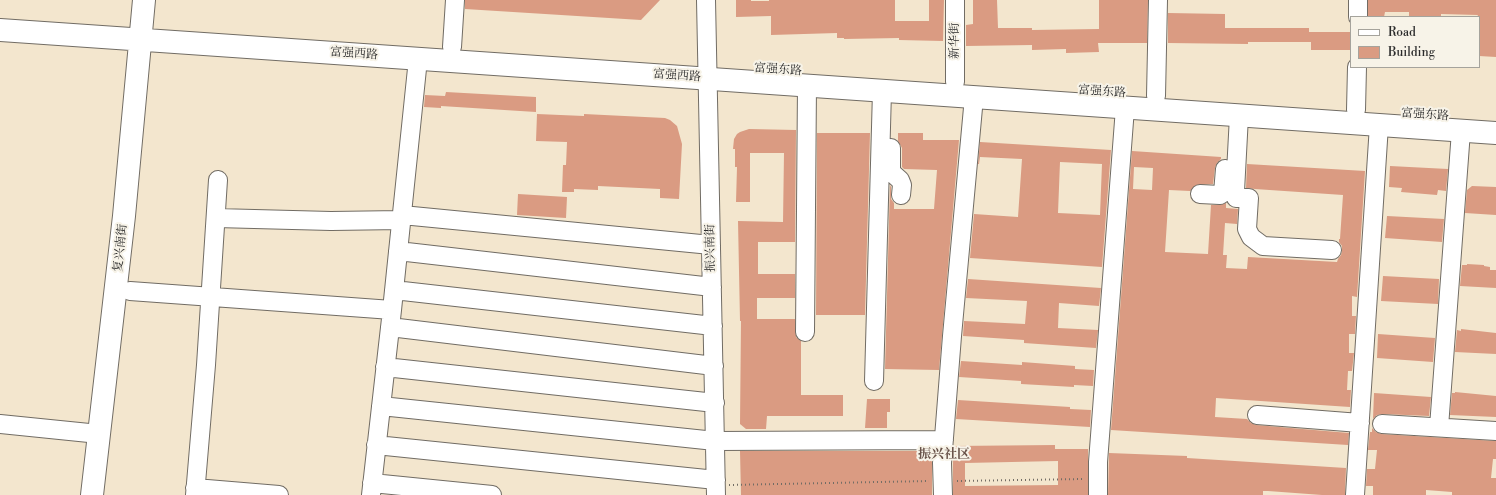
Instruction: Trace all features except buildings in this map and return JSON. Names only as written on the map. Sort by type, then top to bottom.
[{"type":"main road","name":"复兴南街","points":[[106,495],[130,291],[150,99],[148,33],[144,0]]},
{"type":"main road","name":"复兴南街","points":[[92,495],[123,224],[148,33],[158,0]]},
{"type":"main road","name":"富强西路","points":[[0,16],[148,33],[418,59],[707,72]]},
{"type":"main road","name":"富强西路","points":[[0,30],[148,33],[452,47],[707,72]]},
{"type":"main road","name":"富强东路","points":[[707,72],[955,82],[1496,120]]},
{"type":"main road","name":"富强东路","points":[[707,72],[807,86],[1496,133]]},
{"type":"street","points":[[452,47],[455,0]]},
{"type":"street","name":"振兴南街","points":[[706,0],[716,487]]},
{"type":"street","name":"新华街","points":[[955,0],[955,82]]},
{"type":"street","points":[[1156,96],[1158,0]]},
{"type":"street","points":[[1358,0],[1358,16]]},
{"type":"street","points":[[418,59],[386,367],[371,489],[492,495]]},
{"type":"street","points":[[1356,110],[1357,68]]},
{"type":"street","points":[[805,332],[807,86]]},
{"type":"street","points":[[888,91],[890,166],[891,172],[900,180],[902,185],[901,195]]},
{"type":"street","points":[[874,382],[888,91]]},
{"type":"street","points":[[942,488],[942,463],[952,336],[974,97]]},
{"type":"street","points":[[1098,487],[1098,462],[1125,108]]},
{"type":"street","points":[[1200,194],[1220,195],[1223,193],[1234,115]]},
{"type":"street","points":[[1234,115],[1235,191],[1236,198],[1249,198],[1247,229],[1251,237],[1263,246],[1332,250]]},
{"type":"street","points":[[1355,495],[1379,125]]},
{"type":"street","points":[[1439,427],[1461,131]]},
{"type":"street","points":[[218,180],[206,365],[195,491],[279,495]]},
{"type":"street","points":[[216,218],[331,221],[402,218],[711,245]]},
{"type":"street","points":[[398,251],[712,287]]},
{"type":"street","points":[[394,290],[713,326]]},
{"type":"street","points":[[130,291],[211,297],[391,319],[714,366]]},
{"type":"street","points":[[386,367],[714,403]]},
{"type":"street","points":[[381,406],[715,441],[944,440]]},
{"type":"street","points":[[1257,415],[1360,423]]},
{"type":"street","points":[[0,424],[99,434]]},
{"type":"street","points":[[1382,424],[1496,431]]},
{"type":"street","points":[[376,445],[716,487]]},
{"type":"path","points":[[716,487],[1098,487]]},
{"type":"district","name":"振兴社区","points":[[944,455]]}]
